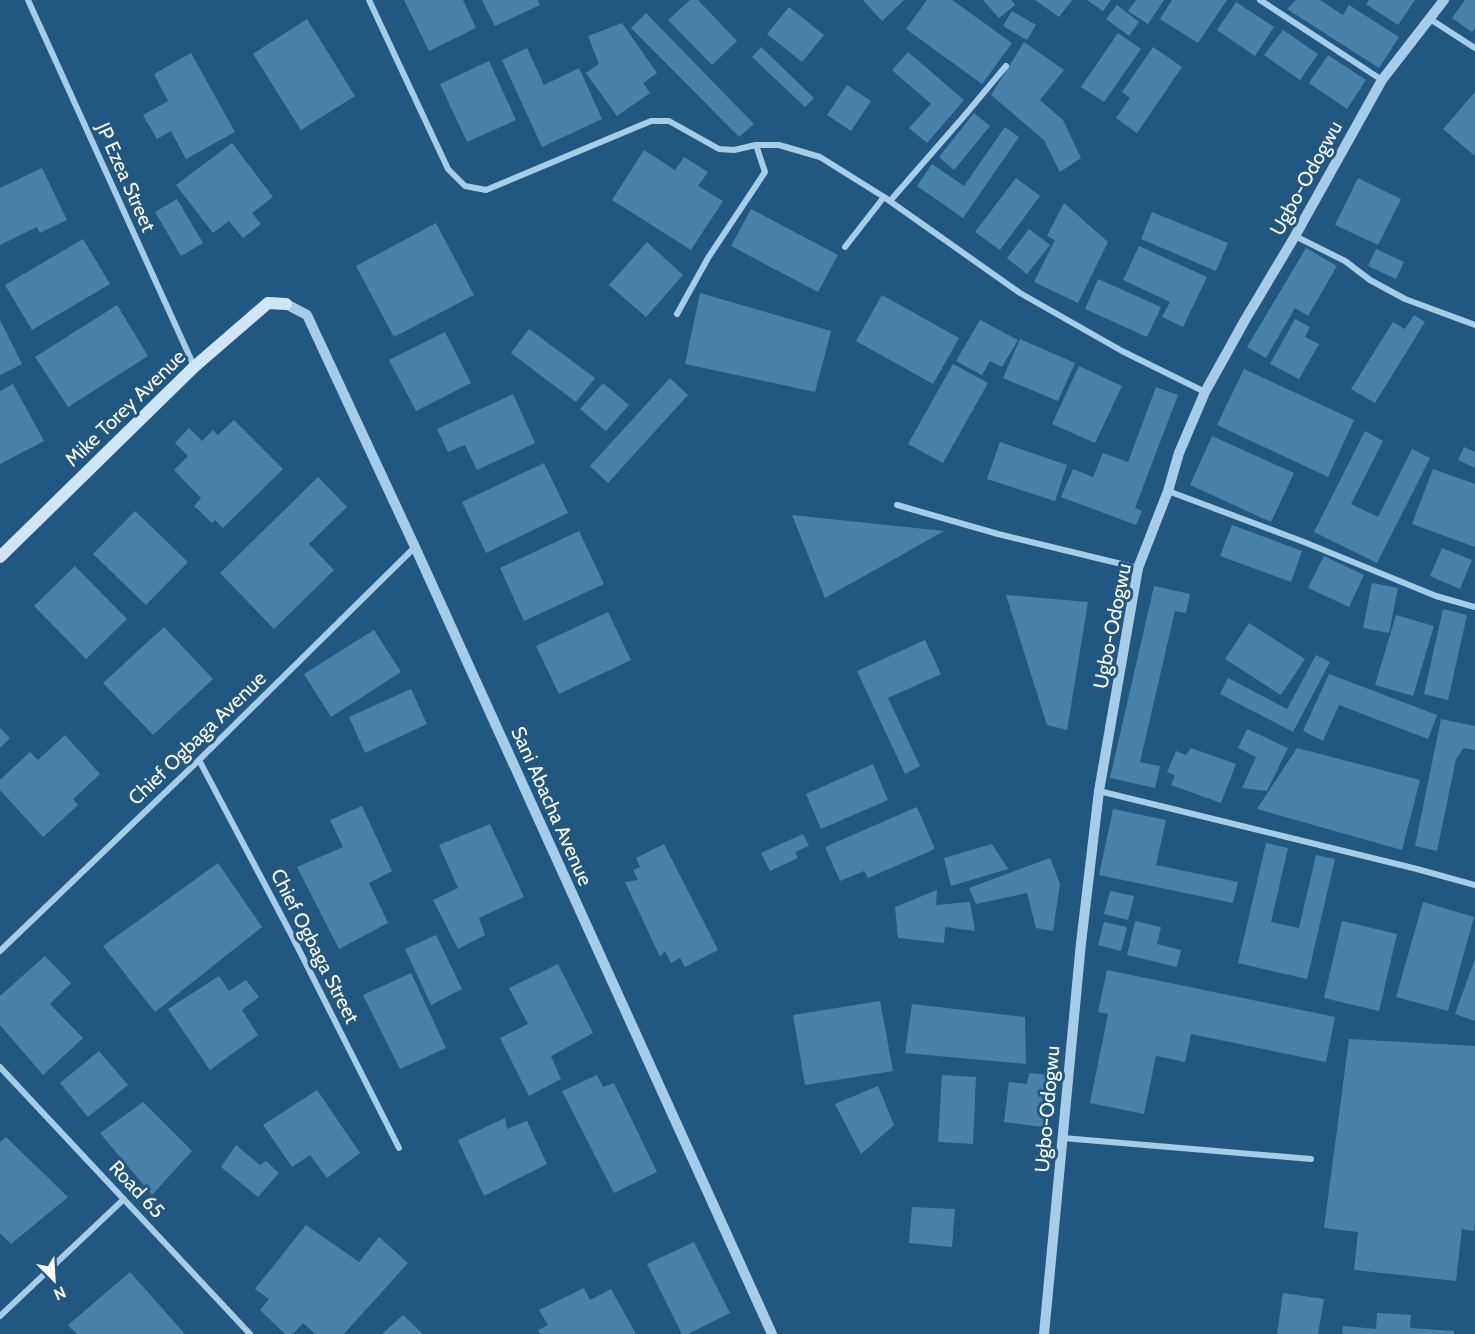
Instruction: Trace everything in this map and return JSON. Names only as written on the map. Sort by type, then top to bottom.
[{"type":"main road","name":"Mike Torey Avenue","points":[[0,557],[194,367],[268,303],[286,304]]},
{"type":"street","name":"JP Ezea Street","points":[[27,0],[194,367]]},
{"type":"street","points":[[369,0],[448,169],[465,186],[486,190],[651,122],[669,121],[719,148],[734,150],[756,145],[779,145],[820,157],[887,199],[1020,293],[1122,351],[1205,392]]},
{"type":"street","points":[[1260,0],[1382,80]]},
{"type":"street","name":"Ugbo-Odogwu","points":[[1044,1334],[1081,943],[1099,791],[1138,568],[1168,491],[1179,453],[1205,392],[1382,80],[1444,0]]},
{"type":"street","points":[[1430,19],[1475,48]]},
{"type":"street","points":[[844,247],[965,116],[1006,66]]},
{"type":"street","points":[[677,314],[708,258],[765,172],[756,145]]},
{"type":"street","points":[[1295,236],[1345,261],[1370,280],[1405,299],[1475,325]]},
{"type":"street","name":"Sani Abacha Avenue","points":[[286,304],[307,315],[415,547],[772,1334]]},
{"type":"street","points":[[1168,491],[1304,542],[1436,596],[1475,607]]},
{"type":"street","points":[[897,506],[998,534],[1138,568]]},
{"type":"street","name":"Chief Ogbaga Avenue","points":[[0,951],[199,760],[415,547]]},
{"type":"street","name":"Chief Ogbaga Street","points":[[199,760],[291,934],[399,1148]]},
{"type":"street","points":[[1099,791],[1475,885]]},
{"type":"street","name":"Road 65","points":[[0,1066],[250,1334]]},
{"type":"street","points":[[1062,1138],[1311,1159]]},
{"type":"street","points":[[0,1316],[124,1199]]},
{"type":"building","points":[[404,0],[463,0],[476,28],[429,51]]},
{"type":"building","points":[[482,0],[538,0],[540,5],[495,26]]},
{"type":"building","points":[[690,0],[698,0],[737,41],[712,65],[668,20]]},
{"type":"building","points":[[863,0],[904,0],[882,21]]},
{"type":"building","points":[[927,0],[952,0],[1012,43],[982,84],[906,29]]},
{"type":"building","points":[[983,0],[1011,0],[1015,5],[999,18]]},
{"type":"building","points":[[1035,0],[1072,0],[1059,17]]},
{"type":"building","points":[[1087,0],[1111,0],[1103,11]]},
{"type":"building","points":[[1136,0],[1164,0],[1148,24],[1128,11]]},
{"type":"building","points":[[1172,0],[1227,0],[1198,43],[1160,19]]},
{"type":"building","points":[[1296,0],[1320,0],[1343,15],[1349,5],[1399,37],[1379,68],[1287,9]]},
{"type":"building","points":[[1369,0],[1415,0],[1398,25],[1366,4]]},
{"type":"building","points":[[1465,0],[1475,0],[1475,28],[1472,32],[1452,18]]},
{"type":"building","points":[[1236,2],[1274,27],[1255,56],[1217,30]]},
{"type":"building","points":[[1117,5],[1139,22],[1129,36],[1106,19]]},
{"type":"building","points":[[789,7],[824,35],[802,62],[767,34]]},
{"type":"building","points":[[1012,11],[1036,25],[1027,40],[1003,26]]},
{"type":"building","points":[[646,13],[754,124],[739,137],[631,28]]},
{"type":"building","points":[[307,19],[355,96],[301,130],[253,54]]},
{"type":"building","points":[[622,23],[657,73],[643,83],[650,93],[617,116],[586,73],[599,64],[588,36]]},
{"type":"building","points":[[1283,30],[1318,54],[1300,80],[1264,55]]},
{"type":"building","points":[[1118,33],[1141,49],[1104,102],[1081,87]]},
{"type":"building","points":[[1024,42],[1064,70],[1040,100],[1063,120],[1081,158],[1060,172],[1044,140],[991,95]]},
{"type":"building","points":[[761,47],[814,98],[805,107],[752,57]]},
{"type":"building","points":[[1153,47],[1182,67],[1137,133],[1116,118],[1130,98],[1122,92]]},
{"type":"building","points":[[527,48],[544,85],[579,68],[602,119],[542,147],[502,60]]},
{"type":"building","points":[[908,52],[964,100],[927,143],[909,128],[931,104],[892,70]]},
{"type":"building","points":[[191,53],[235,132],[186,159],[171,131],[157,139],[143,115],[168,101],[154,74]]},
{"type":"building","points":[[1328,55],[1366,80],[1347,109],[1309,83]]},
{"type":"building","points":[[489,61],[516,120],[467,142],[440,84]]},
{"type":"building","points":[[847,85],[871,101],[851,131],[827,115]]},
{"type":"building","points":[[1475,92],[1475,156],[1443,129]]},
{"type":"building","points":[[974,113],[990,126],[954,170],[939,157]]},
{"type":"building","points":[[1005,127],[1019,137],[963,218],[917,186],[932,164],[964,186]]},
{"type":"building","points":[[232,143],[273,197],[252,213],[261,224],[243,238],[229,221],[213,233],[176,185]]},
{"type":"building","points":[[644,150],[675,170],[684,157],[708,172],[698,186],[723,201],[691,250],[612,200]]},
{"type":"building","points":[[42,168],[67,220],[40,233],[37,227],[0,245],[0,188]]},
{"type":"building","points":[[1016,178],[1040,196],[1000,250],[975,232]]},
{"type":"building","points":[[1358,178],[1401,199],[1378,245],[1335,225]]},
{"type":"building","points":[[177,199],[203,243],[181,256],[155,212]]},
{"type":"building","points":[[1064,203],[1108,242],[1078,303],[1034,282],[1055,240],[1047,236]]},
{"type":"building","points":[[751,209],[838,255],[818,292],[731,246]]},
{"type":"building","points":[[1152,212],[1228,243],[1216,271],[1141,239]]},
{"type":"building","points":[[436,223],[474,295],[394,337],[356,266]]},
{"type":"building","points":[[1029,229],[1050,245],[1027,274],[1007,258]]},
{"type":"building","points":[[83,239],[110,284],[32,330],[5,285]]},
{"type":"building","points":[[647,242],[683,275],[646,317],[609,285]]},
{"type":"building","points":[[1139,246],[1207,277],[1183,327],[1162,317],[1170,302],[1123,280]]},
{"type":"building","points":[[1306,248],[1337,266],[1308,316],[1295,308],[1266,358],[1247,347]]},
{"type":"building","points":[[1376,249],[1404,262],[1396,279],[1368,266]]},
{"type":"building","points":[[1098,279],[1161,307],[1147,337],[1085,309]]},
{"type":"building","points":[[700,293],[831,331],[815,392],[685,364]]},
{"type":"building","points":[[882,295],[959,338],[933,384],[856,341]]},
{"type":"building","points":[[117,305],[148,356],[68,407],[35,357]]},
{"type":"building","points":[[1414,315],[1425,322],[1375,403],[1351,389],[1393,322],[1405,329]]},
{"type":"building","points":[[1295,319],[1310,327],[1305,337],[1319,344],[1299,379],[1270,364]]},
{"type":"building","points":[[0,320],[22,364],[0,375]]},
{"type":"building","points":[[980,320],[1018,340],[1002,367],[990,361],[982,375],[956,361]]},
{"type":"building","points":[[529,329],[595,378],[576,402],[511,353]]},
{"type":"building","points":[[445,332],[471,383],[416,411],[389,360]]},
{"type":"building","points":[[1020,339],[1075,363],[1058,401],[1003,378]]},
{"type":"building","points":[[953,364],[988,383],[943,463],[908,444]]},
{"type":"building","points":[[1079,366],[1122,386],[1095,443],[1052,424]]},
{"type":"building","points":[[1244,369],[1354,420],[1328,477],[1217,425]]},
{"type":"building","points":[[670,378],[688,395],[608,483],[590,466]]},
{"type":"building","points":[[603,383],[629,405],[606,431],[580,409]]},
{"type":"building","points":[[13,384],[44,441],[0,464],[0,391]]},
{"type":"building","points":[[1156,387],[1178,395],[1135,508],[1142,511],[1136,525],[1061,497],[1073,469],[1093,477],[1103,453],[1128,462]]},
{"type":"building","points":[[513,394],[535,443],[477,470],[465,445],[448,452],[437,429]]},
{"type":"building","points":[[234,420],[283,469],[223,528],[215,520],[212,523],[194,506],[201,498],[174,470],[188,456],[175,443],[189,428],[202,441],[213,430],[218,435]]},
{"type":"building","points":[[1365,431],[1383,441],[1351,504],[1378,517],[1412,449],[1430,458],[1377,563],[1314,532]]},
{"type":"building","points":[[1212,436],[1294,473],[1271,522],[1190,485]]},
{"type":"building","points":[[1000,442],[1067,465],[1055,501],[987,479]]},
{"type":"building","points":[[1464,447],[1475,452],[1475,468],[1458,460]]},
{"type":"building","points":[[544,463],[568,513],[486,553],[462,502]]},
{"type":"building","points":[[1433,469],[1475,484],[1475,547],[1412,524]]},
{"type":"building","points":[[318,477],[347,507],[309,544],[334,570],[274,629],[220,573]]},
{"type":"building","points":[[135,511],[188,562],[146,605],[93,554]]},
{"type":"building","points":[[792,515],[944,531],[825,598]]},
{"type":"building","points":[[1232,525],[1302,551],[1291,582],[1220,556]]},
{"type":"building","points":[[579,531],[604,584],[524,621],[500,568]]},
{"type":"building","points":[[1442,548],[1472,560],[1460,589],[1430,576]]},
{"type":"building","points":[[1324,556],[1364,575],[1349,607],[1308,588]]},
{"type":"building","points":[[75,566],[127,619],[86,659],[34,606]]},
{"type":"building","points":[[1372,583],[1398,588],[1389,633],[1363,628]]},
{"type":"building","points":[[1154,586],[1190,594],[1186,613],[1175,611],[1140,762],[1160,766],[1155,788],[1110,778]]},
{"type":"building","points":[[1006,595],[1088,602],[1067,730],[1047,725]]},
{"type":"building","points":[[1443,609],[1467,615],[1448,700],[1424,694]]},
{"type":"building","points":[[608,612],[631,660],[559,694],[536,646]]},
{"type":"building","points":[[1396,615],[1434,626],[1413,696],[1375,685]]},
{"type":"building","points":[[1249,623],[1305,659],[1281,695],[1225,659]]},
{"type":"building","points":[[164,627],[213,679],[153,735],[103,683]]},
{"type":"building","points":[[374,630],[401,672],[331,717],[304,674]]},
{"type":"building","points":[[925,640],[941,674],[888,698],[920,766],[905,774],[857,671]]},
{"type":"building","points":[[1316,655],[1330,662],[1293,732],[1220,694],[1228,678],[1287,709]]},
{"type":"building","points":[[1329,674],[1437,715],[1428,739],[1339,705],[1323,741],[1303,731]]},
{"type":"building","points":[[411,689],[427,724],[365,753],[349,717]]},
{"type":"building","points":[[1441,719],[1475,726],[1475,750],[1464,748],[1456,759],[1437,851],[1415,846]]},
{"type":"building","points":[[0,728],[10,738],[0,748]]},
{"type":"building","points":[[1247,729],[1288,748],[1267,791],[1242,788],[1256,757],[1238,748]]},
{"type":"building","points":[[65,735],[100,774],[73,799],[78,805],[43,837],[0,790],[0,780],[30,752],[38,760]]},
{"type":"building","points":[[1191,748],[1236,764],[1221,803],[1171,785],[1175,775],[1167,772],[1176,751],[1186,755]]},
{"type":"building","points":[[1297,748],[1420,780],[1402,850],[1257,809]]},
{"type":"building","points":[[873,764],[888,800],[821,829],[806,794]]},
{"type":"building","points":[[362,806],[392,871],[369,883],[388,923],[339,949],[297,867],[343,847],[330,820]]},
{"type":"building","points":[[917,807],[935,849],[868,878],[864,871],[840,881],[825,847]]},
{"type":"building","points":[[1113,809],[1166,820],[1156,865],[1238,882],[1233,903],[1099,875]]},
{"type":"building","points":[[490,824],[524,897],[479,918],[485,935],[458,949],[433,900],[458,888],[439,845]]},
{"type":"building","points":[[803,834],[809,846],[795,852],[798,858],[770,871],[761,853]]},
{"type":"building","points":[[1266,843],[1288,848],[1271,922],[1299,928],[1316,855],[1335,859],[1307,979],[1238,963]]},
{"type":"building","points":[[664,844],[718,950],[685,967],[680,958],[671,963],[665,951],[660,957],[625,882],[638,880],[633,870],[640,867],[636,858]]},
{"type":"building","points":[[992,844],[1008,869],[951,886],[944,858]]},
{"type":"building","points":[[1050,858],[1060,884],[1053,931],[1036,928],[1027,893],[976,904],[969,888]]},
{"type":"building","points":[[218,863],[262,927],[155,1012],[103,946]]},
{"type":"building","points":[[937,890],[936,905],[970,902],[975,931],[945,927],[944,943],[898,938],[895,907]]},
{"type":"building","points":[[1110,891],[1134,896],[1128,920],[1104,914]]},
{"type":"building","points":[[1423,902],[1474,917],[1448,1011],[1396,997]]},
{"type":"building","points":[[1135,921],[1161,927],[1157,944],[1181,950],[1177,967],[1127,955]]},
{"type":"building","points":[[1342,921],[1397,934],[1379,1011],[1324,998]]},
{"type":"building","points":[[1104,922],[1127,927],[1121,951],[1098,945]]},
{"type":"building","points":[[436,935],[462,989],[431,1005],[405,949]]},
{"type":"building","points":[[45,956],[71,983],[50,1004],[83,1038],[43,1075],[0,1025],[0,996]]},
{"type":"building","points":[[1475,959],[1475,1021],[1455,1014]]},
{"type":"building","points":[[558,964],[593,1033],[551,1056],[561,1079],[529,1096],[500,1038],[528,1024],[509,988]]},
{"type":"building","points":[[1107,970],[1335,1017],[1326,1062],[1191,1034],[1185,1062],[1156,1056],[1144,1114],[1090,1103],[1108,1014],[1098,1012]]},
{"type":"building","points":[[411,973],[446,1048],[400,1069],[363,995]]},
{"type":"building","points":[[219,976],[229,991],[246,980],[259,997],[242,1010],[258,1035],[210,1070],[168,1009]]},
{"type":"building","points":[[880,1001],[893,1071],[805,1085],[793,1015]]},
{"type":"building","points":[[912,1004],[1025,1017],[1026,1064],[905,1053]]},
{"type":"building","points":[[1349,1039],[1475,1046],[1475,1222],[1474,1231],[1462,1229],[1456,1281],[1354,1270],[1358,1232],[1324,1228]]},
{"type":"building","points":[[99,1051],[128,1085],[88,1117],[60,1083]]},
{"type":"building","points":[[1029,1073],[1050,1075],[1043,1127],[1004,1122],[1009,1082],[1027,1084]]},
{"type":"building","points":[[597,1075],[603,1087],[614,1083],[657,1172],[614,1193],[562,1091]]},
{"type":"building","points":[[942,1075],[976,1077],[973,1144],[938,1142]]},
{"type":"building","points":[[878,1086],[894,1125],[861,1154],[835,1104]]},
{"type":"building","points":[[317,1090],[360,1153],[327,1178],[310,1155],[292,1167],[263,1125]]},
{"type":"building","points":[[143,1102],[192,1151],[152,1195],[100,1133]]},
{"type":"building","points":[[505,1118],[507,1129],[527,1121],[547,1164],[484,1196],[458,1140]]},
{"type":"building","points":[[6,1137],[68,1197],[11,1244],[0,1233],[0,1142]]},
{"type":"building","points":[[236,1145],[260,1165],[266,1161],[279,1173],[258,1197],[221,1167]]},
{"type":"building","points":[[912,1207],[955,1209],[952,1247],[909,1243]]},
{"type":"building","points":[[306,1225],[359,1262],[379,1237],[408,1263],[344,1334],[315,1334],[303,1323],[293,1334],[285,1334],[260,1310],[269,1299],[255,1289]]},
{"type":"building","points":[[694,1242],[730,1313],[688,1334],[682,1334],[647,1264]]},
{"type":"building","points":[[130,1272],[185,1334],[77,1334],[68,1325]]},
{"type":"building","points":[[584,1288],[590,1300],[611,1289],[636,1334],[540,1334],[538,1330],[548,1325],[539,1310]]},
{"type":"building","points":[[1283,1293],[1324,1299],[1318,1334],[1277,1334]]},
{"type":"building","points":[[1377,1313],[1411,1315],[1410,1328],[1454,1331],[1454,1334],[1342,1334],[1343,1326],[1376,1329]]},
{"type":"building","points":[[403,1315],[423,1334],[382,1334]]}]
